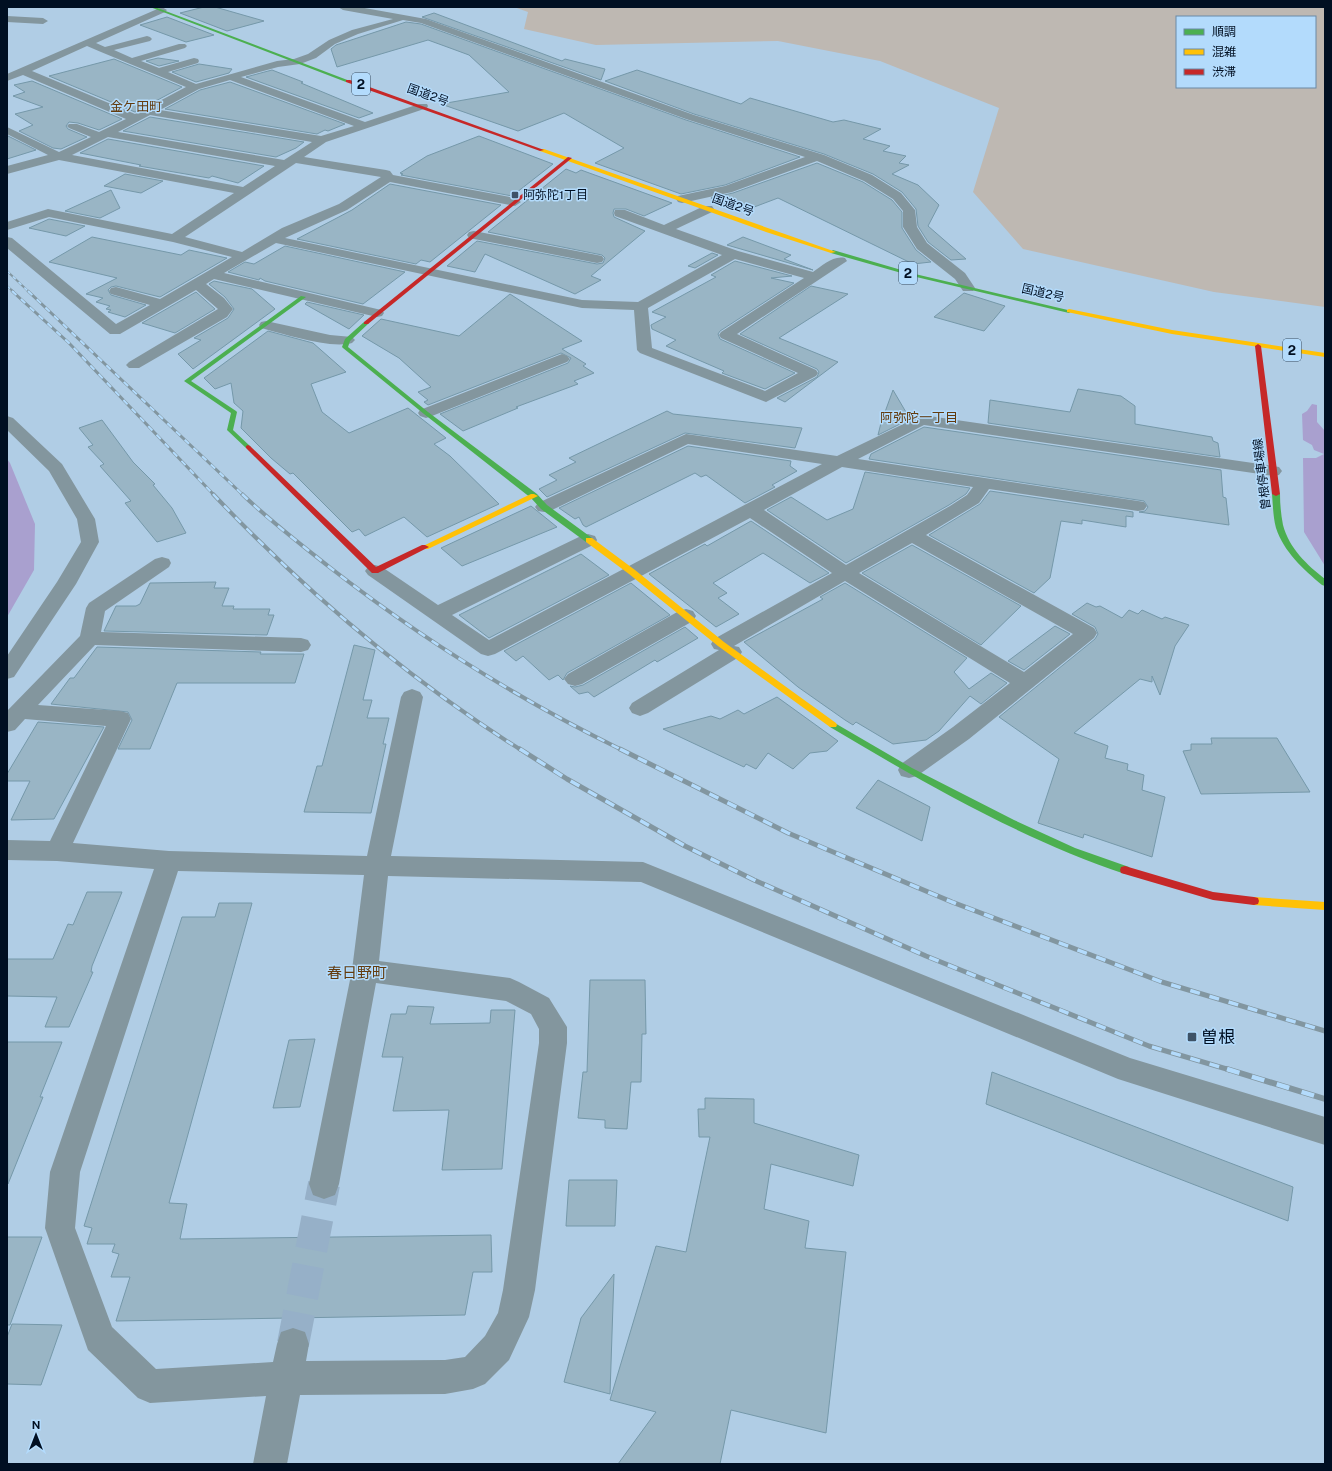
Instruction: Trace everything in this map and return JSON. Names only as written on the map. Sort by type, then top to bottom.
[{"type":"main road","name":"国道2号","points":[[157,9],[296,62],[570,158],[708,209],[848,257],[968,288],[1149,328],[1258,346],[1325,355]]},
{"type":"main road","points":[[570,158],[377,313],[347,340],[345,347],[426,413],[588,540],[632,572],[727,648],[836,727],[909,770],[1011,823],[1072,851],[1137,874],[1213,896],[1277,904],[1325,906]]},
{"type":"main road","points":[[303,297],[188,381],[234,412],[230,430],[375,571],[539,502]]},
{"type":"main road","name":"曽根停車場線","points":[[1258,346],[1280,527],[1287,546],[1301,564],[1325,583]]},
{"type":"street","points":[[343,7],[423,21],[690,117],[817,157],[868,178],[897,196],[909,210],[910,227],[922,246],[960,276],[968,288]]},
{"type":"street","points":[[7,170],[59,156],[195,87],[277,64],[296,62],[312,56],[332,42],[355,32],[408,18],[416,13],[414,8]]},
{"type":"street","points":[[7,78],[88,43],[157,9]]},
{"type":"street","points":[[7,19],[38,20]]},
{"type":"street","points":[[104,50],[147,39]]},
{"type":"street","points":[[88,43],[195,87]]},
{"type":"street","points":[[131,61],[182,46]]},
{"type":"street","points":[[158,72],[194,61]]},
{"type":"street","points":[[24,71],[125,115],[134,117]]},
{"type":"street","points":[[231,77],[363,125]]},
{"type":"street","points":[[178,116],[198,106]]},
{"type":"street","points":[[174,238],[244,191],[291,162],[322,140],[423,106]]},
{"type":"street","points":[[149,111],[322,140]]},
{"type":"street","points":[[73,126],[102,135],[386,174],[388,178],[515,202]]},
{"type":"street","points":[[7,130],[59,156],[244,191]]},
{"type":"street","points":[[682,199],[728,189],[817,157]]},
{"type":"street","points":[[7,241],[115,331],[287,231],[343,207],[388,178]]},
{"type":"street","points":[[665,229],[708,209]]},
{"type":"street","points":[[7,226],[48,213],[174,238],[243,256]]},
{"type":"street","points":[[733,254],[635,218],[620,213],[733,254],[814,277]]},
{"type":"street","points":[[474,235],[598,259]]},
{"type":"street","points":[[281,241],[582,304],[641,306],[733,254]]},
{"type":"street","points":[[641,306],[645,350],[766,397],[810,373],[726,335],[840,261]]},
{"type":"street","points":[[213,275],[377,313]]},
{"type":"street","points":[[134,365],[222,314],[226,309],[219,301],[197,284]]},
{"type":"street","points":[[116,291],[163,304]]},
{"type":"street","points":[[266,325],[330,340],[347,340]]},
{"type":"street","points":[[426,413],[526,367],[562,359]]},
{"type":"street","points":[[375,571],[488,649],[839,462],[922,420],[1273,471]]},
{"type":"street","points":[[7,421],[56,468],[86,520],[90,542],[66,584],[7,672]]},
{"type":"street","points":[[539,502],[686,439],[1138,506]]},
{"type":"street","points":[[640,708],[727,648],[845,573],[973,499],[984,483]]},
{"type":"street","points":[[751,510],[845,573],[1025,682]]},
{"type":"street","points":[[909,770],[961,733],[1088,633],[912,535]]},
{"type":"street","points":[[437,614],[588,540]]},
{"type":"street","points":[[13,717],[90,638],[96,608],[162,563]]},
{"type":"street","points":[[576,679],[686,616]]},
{"type":"street","points":[[276,644],[282,625]]},
{"type":"street","points":[[90,638],[301,645]]},
{"type":"street","points":[[324,1184],[365,970],[377,866],[412,697]]},
{"type":"street","points":[[13,717],[120,719],[57,851]]},
{"type":"street","points":[[7,850],[57,851],[169,861],[643,872],[1128,1070],[1325,1131]]},
{"type":"street","points":[[169,861],[65,1172],[60,1228],[100,1338],[150,1386],[286,1378],[445,1377],[472,1372],[497,1348],[513,1316],[519,1290],[553,1043],[553,1028],[540,1006],[510,990],[365,970]]},
{"type":"street","points":[[270,1464],[293,1344]]},
{"type":"shaded area","points":[[514,7],[1325,7],[1325,307],[1214,292],[1023,249],[973,192],[999,108],[880,61],[778,41],[596,45],[524,29],[528,12]]},
{"type":"shaded area","points":[[1312,404],[1317,405],[1317,422],[1325,431],[1325,566],[1304,532],[1303,458],[1316,458],[1324,454],[1314,450],[1312,445],[1303,440],[1302,414],[1307,411]]},
{"type":"shaded area","points":[[7,459],[35,524],[34,570],[7,617]]},
{"type":"building","points":[[204,7],[215,7],[264,21],[227,31],[180,13]]},
{"type":"building","points":[[434,13],[562,61],[565,59],[605,69],[601,80],[422,17]]},
{"type":"building","points":[[167,17],[214,35],[186,42],[140,25]]},
{"type":"building","points":[[406,22],[421,24],[686,120],[800,157],[725,185],[681,194],[595,163],[624,148],[564,113],[518,131],[441,104],[509,92],[469,55],[428,40],[337,67],[331,49],[336,45]]},
{"type":"building","points":[[158,58],[179,61],[159,66],[146,61]]},
{"type":"building","points":[[114,59],[182,87],[135,112],[49,76]]},
{"type":"building","points":[[199,64],[232,69],[229,73],[196,82],[172,72]]},
{"type":"building","points":[[272,70],[373,113],[359,118],[246,77]]},
{"type":"building","points":[[637,70],[741,104],[750,98],[833,122],[844,120],[881,129],[863,139],[890,146],[883,151],[906,156],[899,163],[909,165],[892,174],[918,185],[939,205],[928,226],[966,259],[951,260],[928,242],[918,226],[916,209],[902,192],[873,174],[824,154],[694,114],[605,81]]},
{"type":"building","points":[[32,81],[122,119],[99,130],[78,123],[69,122],[66,126],[68,129],[87,137],[61,149],[53,148],[19,131],[33,125],[15,114],[43,107],[13,96],[25,92],[14,85]]},
{"type":"building","points":[[230,82],[345,124],[317,134],[165,109],[200,90]]},
{"type":"building","points":[[150,117],[304,142],[296,148],[276,157],[123,131]]},
{"type":"building","points":[[8,136],[36,150],[7,159]]},
{"type":"building","points":[[479,136],[553,164],[512,196],[401,175],[403,174],[400,173],[427,156]]},
{"type":"building","points":[[108,139],[264,166],[238,183],[212,176],[209,178],[139,166],[141,165],[80,153]]},
{"type":"building","points":[[817,163],[863,182],[892,200],[902,212],[902,228],[916,250],[931,262],[913,264],[778,198],[741,212],[711,198],[733,193]]},
{"type":"building","points":[[566,169],[576,173],[581,170],[672,203],[644,216],[626,209],[614,209],[614,217],[645,231],[591,276],[601,280],[575,294],[485,254],[475,272],[447,266],[477,241],[597,264],[603,263],[605,258],[602,255],[488,232]]},
{"type":"building","points":[[125,174],[163,181],[141,193],[104,186]]},
{"type":"building","points":[[390,184],[501,205],[430,262],[421,260],[416,264],[297,239],[352,210]]},
{"type":"building","points":[[111,190],[120,208],[100,218],[65,211]]},
{"type":"building","points":[[49,219],[85,226],[66,236],[29,228]]},
{"type":"building","points":[[92,237],[181,255],[189,250],[227,258],[160,297],[116,286],[111,287],[108,290],[111,295],[146,305],[125,317],[108,312],[111,310],[106,309],[110,306],[96,302],[103,298],[86,294],[117,278],[49,262]]},
{"type":"building","points":[[743,237],[791,255],[784,259],[813,270],[727,245]]},
{"type":"building","points":[[285,246],[405,272],[363,304],[265,281],[260,278],[259,280],[228,272],[245,262],[254,264]]},
{"type":"building","points":[[712,253],[718,255],[695,268],[688,266]]},
{"type":"building","points":[[735,261],[792,276],[771,278],[794,283],[720,331],[718,334],[720,339],[795,373],[765,389],[722,373],[724,371],[666,346],[676,340],[652,329],[651,325],[666,317],[652,312],[716,277],[711,275]]},
{"type":"building","points":[[214,281],[252,289],[275,309],[193,369],[178,354],[201,340],[194,338],[228,318],[234,309],[225,297],[209,284]]},
{"type":"building","points":[[811,286],[848,294],[779,338],[838,362],[785,402],[777,398],[817,377],[819,372],[817,369],[740,334]]},
{"type":"building","points":[[196,292],[215,309],[175,333],[142,323]]},
{"type":"building","points":[[964,293],[1005,306],[984,331],[934,317]]},
{"type":"building","points":[[510,294],[582,341],[562,349],[586,364],[583,366],[594,373],[574,381],[578,384],[516,407],[518,408],[463,431],[440,414],[568,363],[571,358],[561,353],[428,405],[424,402],[428,400],[418,392],[431,387],[399,358],[362,336],[381,319],[459,336]]},
{"type":"building","points":[[307,302],[364,315],[349,329],[305,304]]},
{"type":"building","points":[[268,331],[313,343],[346,372],[311,384],[322,412],[349,433],[408,408],[446,438],[434,444],[450,456],[499,504],[427,537],[404,517],[365,536],[359,529],[352,532],[293,473],[290,474],[271,458],[241,428],[243,411],[234,403],[231,383],[215,389],[204,378]]},
{"type":"building","points":[[1078,389],[1121,396],[1135,406],[1135,424],[1212,437],[1213,441],[1218,443],[1220,457],[988,423],[990,400],[1070,412]]},
{"type":"building","points":[[893,390],[910,419],[878,435],[881,423]]},
{"type":"building","points":[[667,411],[673,414],[802,428],[795,448],[685,433],[547,497],[539,489],[557,480],[549,475],[576,462],[569,458]]},
{"type":"building","points":[[102,420],[133,462],[155,484],[153,485],[172,508],[186,533],[157,542],[125,503],[131,501],[100,466],[104,464],[88,447],[93,445],[79,428]]},
{"type":"building","points":[[924,427],[1221,470],[1223,497],[1226,498],[1229,525],[1139,512],[1145,511],[1148,507],[1144,501],[869,459],[871,454]]},
{"type":"building","points":[[688,446],[791,461],[790,466],[797,471],[772,485],[775,487],[745,503],[706,475],[701,477],[695,473],[586,527],[583,525],[579,517],[575,519],[559,508]]},
{"type":"building","points":[[865,472],[970,488],[966,494],[949,505],[846,563],[767,510],[791,497],[827,520],[853,509]]},
{"type":"building","points":[[990,491],[1133,512],[1133,517],[1126,516],[1126,527],[1082,520],[1082,524],[1061,521],[1050,578],[1034,593],[929,535],[980,504]]},
{"type":"building","points":[[531,506],[557,527],[462,566],[441,548]]},
{"type":"building","points":[[751,521],[829,573],[810,583],[763,553],[713,583],[727,593],[718,598],[739,614],[716,627],[649,574],[705,544],[707,546]]},
{"type":"building","points":[[912,545],[1021,606],[981,645],[862,573]]},
{"type":"building","points":[[581,554],[609,575],[489,638],[459,615]]},
{"type":"building","points":[[216,582],[214,588],[229,588],[222,606],[234,606],[233,609],[270,609],[268,615],[274,615],[267,635],[104,631],[116,606],[136,606],[140,604],[150,583]]},
{"type":"building","points":[[631,583],[670,615],[567,673],[563,680],[558,675],[549,680],[523,656],[516,661],[504,651]]},
{"type":"building","points":[[845,583],[967,658],[954,672],[969,689],[991,673],[1007,683],[981,704],[970,696],[939,731],[926,740],[893,744],[856,722],[853,725],[845,720],[798,687],[744,642],[823,599],[820,597]]},
{"type":"building","points":[[1087,603],[1096,607],[1100,606],[1122,618],[1129,610],[1138,614],[1142,610],[1162,619],[1165,617],[1189,625],[1175,646],[1160,695],[1152,676],[1152,682],[1140,679],[1074,733],[1108,746],[1105,758],[1128,764],[1127,770],[1144,775],[1142,790],[1165,797],[1152,857],[1084,834],[1083,838],[1038,823],[1059,759],[999,717],[1095,639],[1098,634],[1095,627],[1072,614]]},
{"type":"building","points":[[1055,626],[1070,634],[1024,670],[1008,661]]},
{"type":"building","points":[[685,627],[698,638],[657,662],[655,660],[594,697],[588,692],[579,694],[570,686],[575,687],[583,685]]},
{"type":"building","points":[[354,645],[375,650],[363,700],[372,700],[367,718],[389,718],[383,744],[386,744],[371,813],[304,812],[317,766],[322,766]]},
{"type":"building","points":[[97,647],[261,652],[260,654],[304,654],[295,683],[177,683],[150,749],[118,749],[132,720],[128,712],[51,704],[70,678],[74,678]]},
{"type":"building","points":[[777,697],[838,741],[827,751],[810,753],[793,769],[768,753],[756,769],[746,764],[744,767],[663,729],[711,716],[720,719],[738,710],[744,714]]},
{"type":"building","points":[[38,722],[104,727],[54,819],[11,820],[30,781],[7,781],[7,774]]},
{"type":"building","points":[[1211,738],[1277,738],[1310,792],[1201,794],[1183,751],[1191,750],[1191,744],[1212,744]]},
{"type":"building","points":[[878,780],[930,807],[922,841],[856,808]]},
{"type":"building","points":[[87,892],[122,892],[92,966],[91,972],[93,972],[69,1027],[45,1027],[57,997],[7,996],[7,959],[53,959],[68,924],[73,925]]},
{"type":"building","points":[[219,903],[252,903],[169,1203],[187,1204],[180,1239],[491,1235],[492,1272],[473,1272],[465,1315],[116,1321],[130,1277],[111,1277],[119,1254],[112,1252],[115,1244],[87,1244],[92,1228],[84,1226],[182,917],[215,917]]},
{"type":"building","points":[[590,980],[645,980],[646,1034],[642,1034],[641,1082],[631,1082],[627,1129],[605,1128],[605,1120],[578,1118],[583,1072],[587,1072]]},
{"type":"building","points":[[408,1006],[434,1007],[430,1024],[490,1023],[491,1010],[515,1010],[502,1169],[442,1170],[449,1110],[393,1111],[403,1057],[382,1057],[391,1014],[406,1014]]},
{"type":"building","points":[[315,1039],[300,1107],[273,1108],[289,1040]]},
{"type":"building","points":[[7,1042],[62,1042],[40,1097],[43,1097],[8,1184]]},
{"type":"building","points":[[992,1072],[1293,1187],[1288,1221],[986,1104]]},
{"type":"building","points":[[705,1098],[754,1099],[754,1123],[859,1155],[853,1186],[771,1164],[764,1209],[809,1221],[805,1248],[846,1252],[826,1433],[731,1410],[720,1464],[618,1464],[656,1412],[610,1400],[656,1246],[686,1252],[710,1137],[699,1137],[698,1109],[705,1109]]},
{"type":"building","points":[[569,1180],[617,1180],[615,1226],[566,1226]]},
{"type":"building","points":[[7,1237],[42,1237],[10,1325],[7,1325]]},
{"type":"building","points":[[614,1274],[610,1394],[564,1382],[581,1318]]},
{"type":"building","points":[[12,1324],[62,1325],[41,1385],[7,1384],[7,1337]]},
{"type":"tunnel","points":[[293,1344],[324,1184]]},
{"type":"railway","points":[[7,271],[29,292]]},
{"type":"railway","points":[[7,286],[14,292]]},
{"type":"railway","points":[[12,291],[69,343],[214,495]]},
{"type":"railway","points":[[28,291],[243,495]]},
{"type":"railway","points":[[213,494],[284,565],[359,632],[438,694],[521,750]]},
{"type":"railway","points":[[243,495],[273,522],[328,566],[398,618],[470,666],[507,688],[545,710],[622,750]]},
{"type":"railway","points":[[520,749],[567,779],[685,846],[754,880],[926,956],[1149,1046],[1230,1070]]},
{"type":"railway","points":[[622,750],[788,833],[952,902],[1162,982],[1325,1031]]},
{"type":"railway","points":[[1227,1069],[1325,1099]]},
{"type":"traffic: fast","points":[[152,7],[348,81]]},
{"type":"traffic: fast","points":[[833,252],[914,275],[1069,311]]},
{"type":"traffic: fast","points":[[248,447],[230,430],[234,412],[187,381],[303,297]]},
{"type":"traffic: fast","points":[[366,323],[347,340],[345,347],[426,413],[534,496],[544,507],[589,540]]},
{"type":"traffic: fast","points":[[1276,494],[1279,524],[1283,537],[1298,559],[1325,583]]},
{"type":"traffic: fast","points":[[833,725],[909,770],[1011,823],[1072,851],[1125,870]]},
{"type":"traffic: slow","points":[[542,150],[768,231],[833,252]]},
{"type":"traffic: slow","points":[[1069,311],[1172,332],[1325,355]]},
{"type":"traffic: slow","points":[[425,547],[534,496]]},
{"type":"traffic: slow","points":[[589,540],[632,572],[721,644],[833,725]]},
{"type":"traffic: slow","points":[[1254,901],[1325,906]]},
{"type":"traffic: jam","points":[[348,81],[542,150]]},
{"type":"traffic: jam","points":[[366,323],[570,158]]},
{"type":"traffic: jam","points":[[1258,346],[1276,494]]},
{"type":"traffic: jam","points":[[248,447],[375,571],[425,547]]},
{"type":"traffic: jam","points":[[1125,870],[1213,896],[1254,901]]},
{"type":"place","name":"阿弥陀1丁目","points":[[515,195]]},
{"type":"place","name":"曽根","points":[[1192,1037]]},
{"type":"district","name":"金ケ田町","points":[[136,106]]},
{"type":"district","name":"阿弥陀一丁目","points":[[919,417]]},
{"type":"district","name":"春日野町","points":[[357,973]]}]
